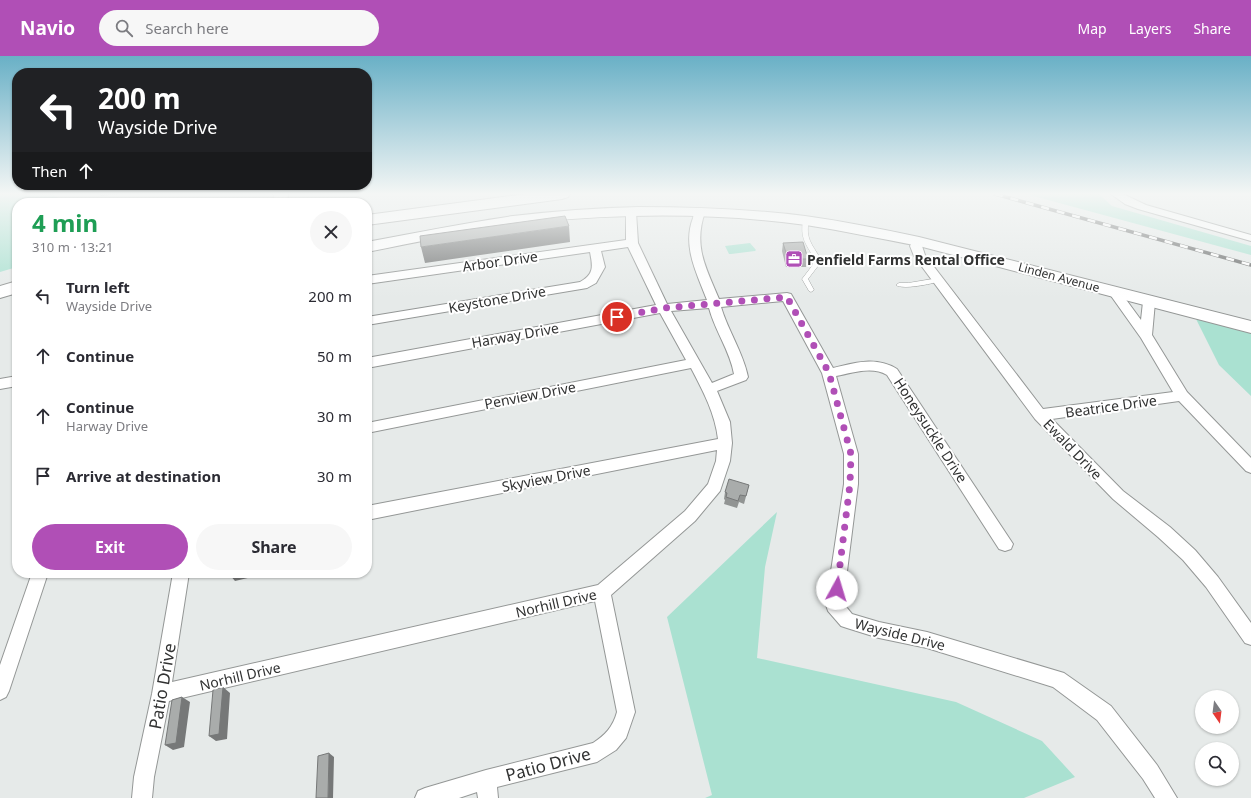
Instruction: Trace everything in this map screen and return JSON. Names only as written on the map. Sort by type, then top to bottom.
[{"type":"main road","points":[[0,280],[12,276]]},
{"type":"main road","points":[[0,292],[12,288]]},
{"type":"street","name":"Linden Avenue","points":[[372,246],[466,229]]},
{"type":"street","name":"Norhill Drive","points":[[161,694],[602,592],[690,516],[716,487],[726,443],[723,422],[709,390],[664,308],[632,243],[632,229]]},
{"type":"street","points":[[695,229],[693,242],[696,257],[721,324],[740,365],[741,377],[709,390]]},
{"type":"street","name":"Linden Avenue","points":[[853,229],[1009,263],[1149,302],[1251,327]]},
{"type":"street","points":[[1218,229],[1251,238]]},
{"type":"street","name":"Ewald Drive","points":[[917,242],[916,246],[920,256],[1040,415],[1118,495],[1164,532],[1189,555],[1212,582],[1251,638]]},
{"type":"street","name":"Arbor Drive","points":[[372,279],[632,243]]},
{"type":"street","name":"Keystone Drive","points":[[372,320],[584,285],[592,280],[599,267],[596,247]]},
{"type":"street","points":[[1115,293],[1146,335],[1182,396],[1251,467]]},
{"type":"street","name":"Wayside Drive","points":[[714,303],[787,297],[829,373],[851,454],[850,484],[834,605],[848,620],[879,630],[934,642],[1058,680],[1104,713],[1150,772],[1167,798]]},
{"type":"street","points":[[1146,335],[1149,302]]},
{"type":"street","name":"Harway Drive","points":[[372,362],[664,308],[714,303]]},
{"type":"street","name":"Penview Drive","points":[[372,427],[694,363]]},
{"type":"street","name":"Honeysuckle Drive","points":[[829,373],[873,366],[886,368],[892,372],[1005,544]]},
{"type":"street","points":[[0,384],[12,382]]},
{"type":"street","name":"Beatrice Drive","points":[[1040,415],[1182,396]]},
{"type":"street","name":"Skyview Drive","points":[[372,512],[726,443]]},
{"type":"street","points":[[0,691],[38,578]]},
{"type":"street","name":"Patio Drive","points":[[142,798],[144,777],[161,694],[180,578]]},
{"type":"street","name":"Patio Drive","points":[[425,798],[487,789],[597,752],[613,742],[623,728],[626,712],[602,592]]},
{"type":"lane","points":[[804,229],[803,232],[805,238],[817,258],[815,266],[805,279],[811,290]]},
{"type":"lane","points":[[899,285],[938,280]]},
{"type":"green space","points":[[0,229],[12,229],[12,268],[0,272]]},
{"type":"green space","points":[[1154,229],[1191,229],[1251,246],[1251,255]]},
{"type":"green space","points":[[750,243],[756,250],[755,251],[729,254],[725,246]]},
{"type":"green space","points":[[1196,319],[1251,332],[1251,396],[1219,365]]},
{"type":"green space","points":[[777,512],[765,567],[757,658],[956,702],[1042,741],[1075,777],[1024,798],[705,798],[712,795],[667,617]]},
{"type":"building","points":[[473,229],[550,229],[421,247],[420,236]]},
{"type":"building","points":[[803,242],[808,259],[788,259],[783,243]]},
{"type":"building","points":[[729,479],[749,485],[746,496],[740,495],[738,501],[726,497],[727,493],[725,492]]},
{"type":"building","points":[[223,687],[219,734],[209,736],[213,690]]},
{"type":"building","points":[[182,697],[176,743],[165,745],[172,700]]},
{"type":"building","points":[[329,753],[328,798],[316,798],[318,756]]},
{"type":"railway","points":[[1120,229],[1251,265]]},
{"type":"place","name":"Penfield Farms Rental Office","points":[[794,259]]},
{"type":"route","points":[[617,317],[664,308],[787,297],[829,373],[851,454],[850,484],[837,589]]}]
